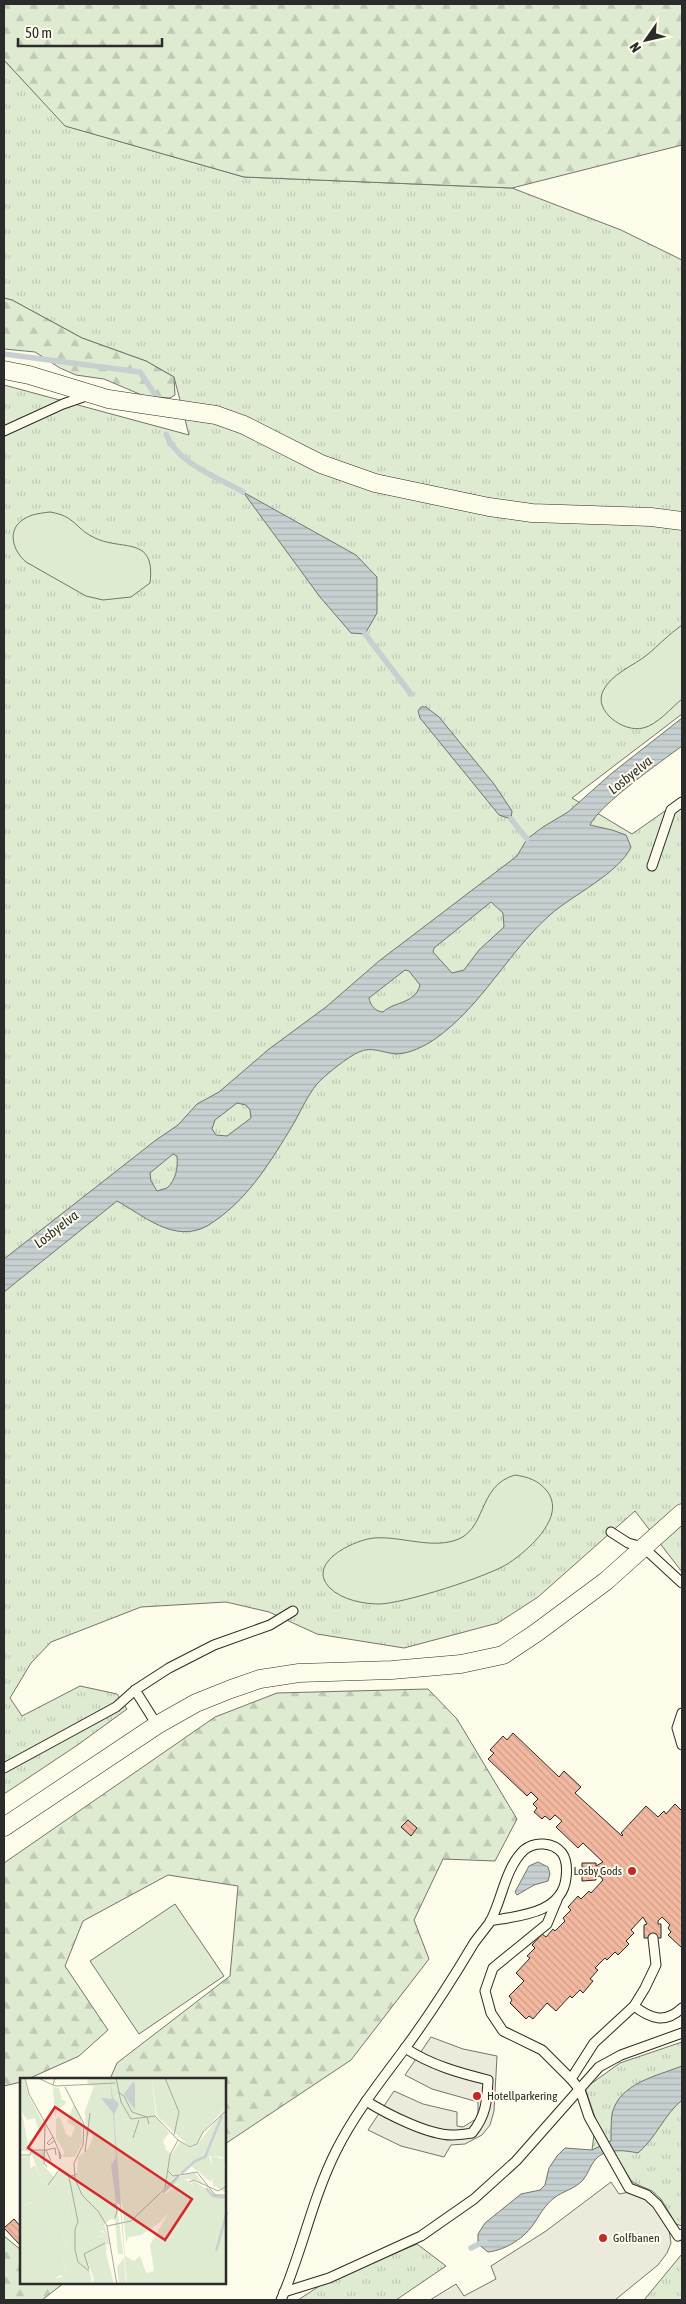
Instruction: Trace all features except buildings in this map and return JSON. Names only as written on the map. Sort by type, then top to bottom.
[{"type":"street","points":[[4,370],[29,375],[91,394],[216,415],[244,425],[321,464],[376,483],[445,498],[532,513],[651,518],[682,522]]},
{"type":"street","points":[[4,1827],[157,1725],[196,1703],[260,1679],[299,1673],[392,1670],[461,1664],[503,1654],[536,1633],[606,1581],[682,1513]]},
{"type":"lane","points":[[4,431],[63,404],[91,394]]},
{"type":"lane","points":[[652,866],[671,810],[682,802]]},
{"type":"lane","points":[[611,1532],[628,1543],[644,1547],[682,1583]]},
{"type":"lane","points":[[4,1768],[116,1707],[135,1690],[169,1668],[214,1645],[270,1625],[293,1610]]},
{"type":"lane","points":[[135,1690],[157,1725]]},
{"type":"lane","points":[[682,1713],[677,1728],[682,1745]]},
{"type":"lane","points":[[283,2296],[308,2223],[336,2152],[366,2101],[448,1988],[490,1921],[511,1869],[524,1850],[541,1844],[554,1846],[563,1854],[568,1869],[566,1884],[547,1924],[493,1968],[485,1991],[491,2013],[503,2031],[542,2050],[571,2079],[580,2090],[589,2117],[600,2140],[630,2188],[646,2195],[657,2204],[678,2236],[682,2234]]},
{"type":"lane","points":[[490,1921],[539,1911],[557,1900]]},
{"type":"lane","points":[[571,2079],[594,2043],[634,2006],[645,1988],[656,1965],[653,1938]]},
{"type":"lane","points":[[634,2006],[647,2016],[658,2018],[667,2018],[682,2008]]},
{"type":"lane","points":[[283,2296],[329,2278],[421,2236],[474,2199],[516,2161],[599,2067],[682,2033]]},
{"type":"lane","points":[[366,2101],[415,2126],[451,2135],[472,2133],[482,2122],[487,2106],[488,2080],[454,2072],[405,2048]]},
{"type":"green space","points":[[4,4],[682,4],[682,145],[512,188],[244,177],[65,126],[4,60]]},
{"type":"green space","points":[[4,60],[66,126],[244,177],[512,188],[621,230],[682,260],[682,714],[572,798],[632,834],[682,799],[682,1572],[635,1511],[538,1597],[498,1623],[404,1648],[317,1634],[269,1612],[226,1602],[141,1607],[51,1642],[31,1663],[10,1698],[22,1716],[80,1686],[117,1694],[127,1709],[79,1744],[4,1794],[4,385],[189,435],[174,377],[146,361],[82,338],[12,300],[4,298]]},
{"type":"green space","points":[[4,298],[12,300],[82,338],[146,361],[174,377],[175,395],[170,398],[144,396],[104,379],[76,375],[60,368],[35,352],[4,349]]},
{"type":"green space","points":[[50,512],[65,516],[93,537],[134,547],[142,551],[148,557],[150,583],[131,597],[103,600],[86,596],[26,562],[18,552],[13,540],[15,529],[27,517]]},
{"type":"green space","points":[[682,625],[682,699],[659,720],[643,728],[635,729],[619,724],[606,713],[602,706],[603,691],[611,680],[647,655]]},
{"type":"green space","points":[[515,1475],[532,1480],[544,1487],[552,1501],[552,1511],[549,1522],[543,1532],[526,1550],[509,1563],[466,1582],[406,1599],[379,1604],[360,1602],[341,1596],[330,1588],[324,1579],[324,1570],[328,1562],[335,1554],[355,1543],[374,1538],[384,1538],[424,1543],[443,1543],[464,1536],[478,1519],[487,1498],[494,1489],[503,1481]]},
{"type":"green space","points":[[428,1689],[457,1719],[517,1819],[495,1861],[443,1859],[414,1920],[429,1959],[351,2060],[226,2143],[226,2078],[110,2078],[117,2063],[230,1976],[238,1886],[168,1875],[83,1921],[65,1966],[108,2030],[79,2056],[30,2078],[20,2078],[20,2082],[4,2086],[4,1863],[215,1717],[277,1693]]},
{"type":"green space","points":[[175,1904],[224,1976],[139,2034],[90,1961]]},
{"type":"green space","points":[[682,2042],[682,2226],[676,2224],[661,2199],[652,2191],[632,2182],[614,2153],[592,2150],[596,2120],[585,2088],[620,2063]]},
{"type":"green space","points":[[4,2236],[20,2249],[20,2284],[63,2284],[42,2300],[4,2300]]},
{"type":"green space","points":[[417,2244],[446,2266],[396,2300],[298,2300],[321,2285]]},
{"type":"green space","points":[[682,2254],[682,2300],[644,2300]]},
{"type":"shaded area","name":"Hotellparkering","points":[[431,2037],[463,2049],[497,2056],[494,2111],[490,2125],[482,2135],[465,2144],[451,2145],[444,2157],[401,2146],[368,2130],[394,2091],[423,2104],[457,2112],[457,2126],[463,2127],[476,2119],[478,2102],[432,2089],[405,2075]]},
{"type":"shaded area","name":"Golfbanen","points":[[611,2182],[619,2194],[630,2192],[652,2200],[668,2223],[671,2243],[667,2253],[658,2265],[615,2300],[430,2300],[456,2284],[464,2296],[496,2279],[491,2266],[546,2231]]},
{"type":"water","points":[[243,492],[356,555],[377,577],[377,613],[365,634],[351,633],[320,597]]},
{"type":"water","points":[[421,707],[426,707],[439,717],[494,784],[512,811],[511,819],[499,815],[420,718],[418,711]]},
{"type":"water","name":"Losbyelva","points":[[682,718],[682,746],[646,772],[605,806],[590,825],[626,835],[631,847],[625,857],[606,875],[551,914],[521,945],[481,995],[452,1026],[422,1047],[401,1054],[364,1050],[349,1057],[331,1071],[314,1088],[257,1180],[234,1205],[207,1226],[195,1231],[171,1230],[159,1226],[117,1201],[4,1292],[4,1259],[156,1140],[178,1125],[197,1104],[219,1092],[269,1049],[326,1007],[379,961],[517,856],[527,839],[568,812],[612,773]],"holes":[[[491,902],[503,913],[504,927],[479,950],[464,970],[452,973],[433,952],[434,948]],[[405,970],[409,971],[420,985],[414,996],[383,1012],[374,1008],[369,998]],[[237,1103],[246,1105],[250,1110],[251,1118],[227,1136],[216,1135],[212,1129],[215,1120]],[[173,1154],[177,1156],[176,1174],[167,1188],[157,1191],[151,1181],[150,1173]]]},
{"type":"water","points":[[538,1862],[548,1867],[550,1874],[548,1881],[534,1885],[517,1895],[515,1892],[529,1866]]},
{"type":"water","points":[[682,2066],[682,2100],[670,2112],[638,2153],[615,2151],[604,2153],[593,2162],[583,2180],[551,2201],[543,2209],[531,2228],[520,2238],[502,2249],[488,2252],[478,2244],[478,2234],[485,2223],[521,2194],[540,2190],[545,2185],[549,2168],[565,2148],[592,2150],[611,2141],[612,2114],[616,2103],[622,2095],[640,2082]]},
{"type":"waterway","points":[[4,354],[140,372],[158,399]]},
{"type":"waterway","points":[[166,434],[171,444],[188,461],[243,492]]},
{"type":"waterway","points":[[365,634],[411,694]]},
{"type":"waterway","points":[[511,819],[527,839]]},
{"type":"waterway","points":[[471,2248],[485,2241]]},
{"type":"place","name":"Losby Gods","points":[[632,1871]]},
{"type":"place","name":"Hotellparkering","points":[[477,2096]]},
{"type":"place","name":"Golfbanen","points":[[603,2238]]}]
